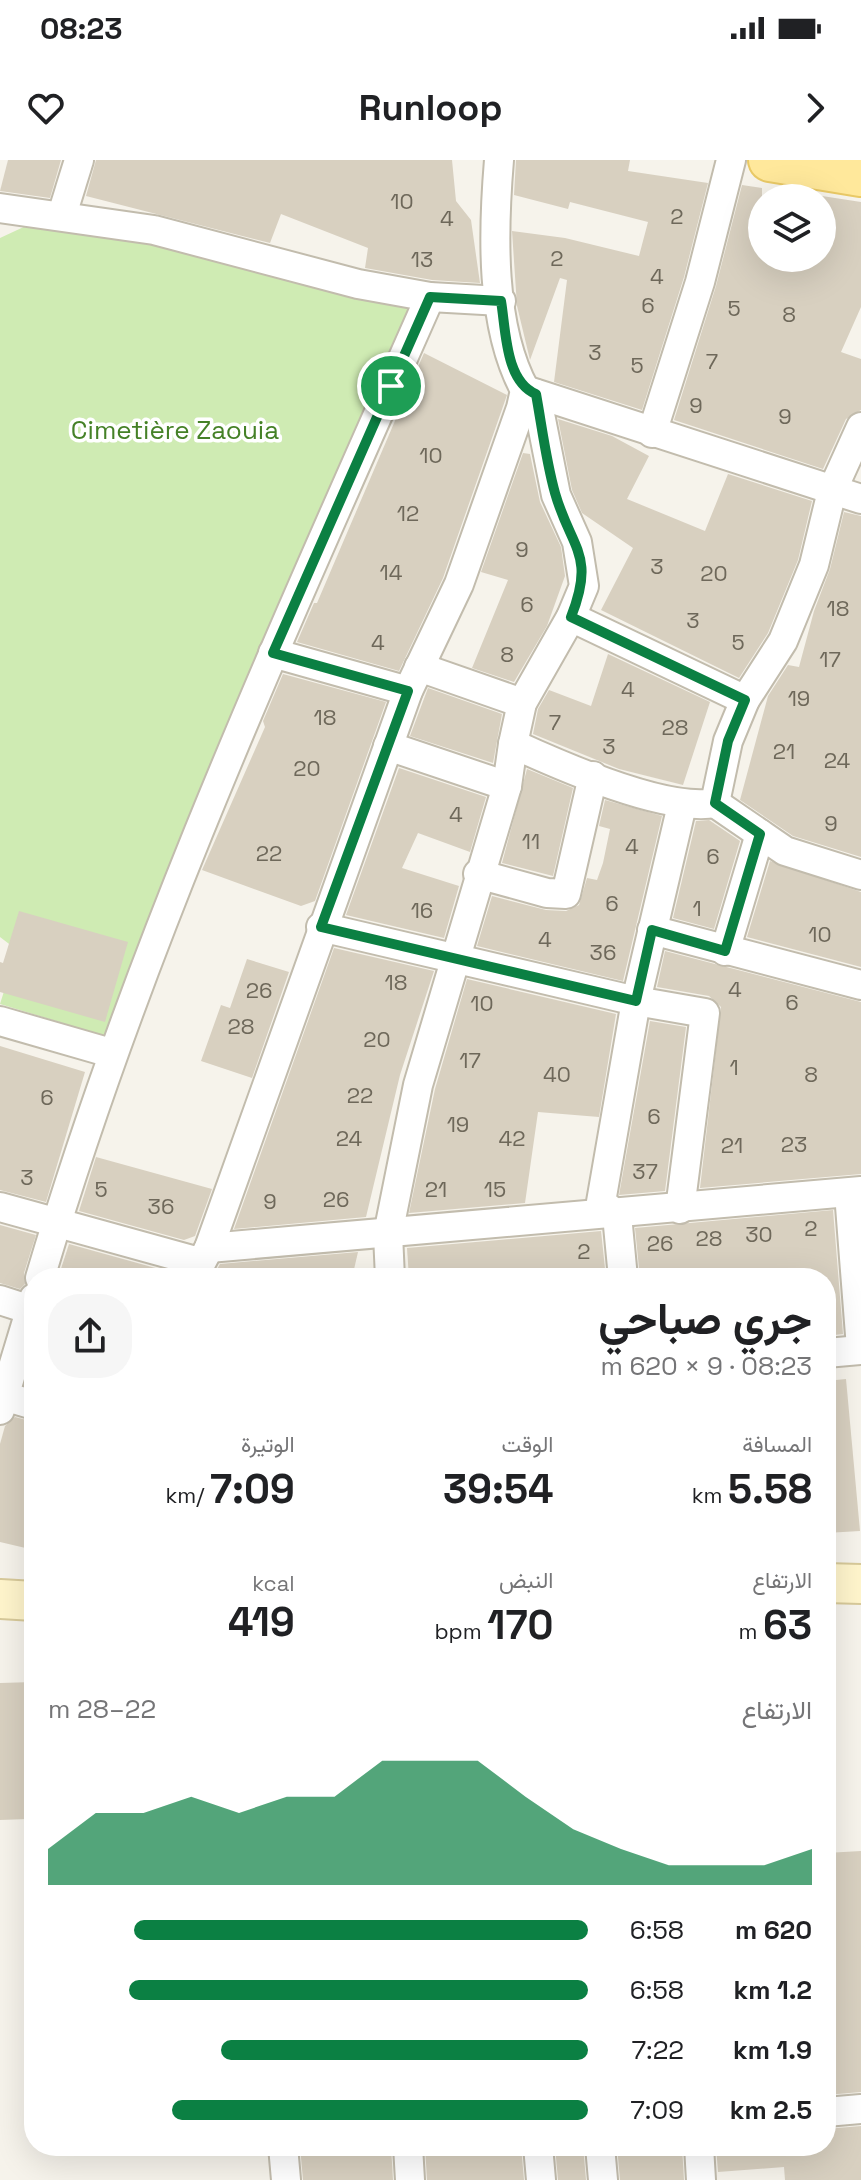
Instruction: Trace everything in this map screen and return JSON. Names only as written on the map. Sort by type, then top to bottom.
[{"type":"main road","points":[[770,160],[861,175]]},
{"type":"main road","points":[[836,1583],[861,1584]]},
{"type":"main road","points":[[0,1599],[24,1600]]},
{"type":"main road","points":[[836,1604],[861,1603]]},
{"type":"main road","points":[[0,1625],[24,1627]]},
{"type":"street","points":[[62,215],[79,160]]},
{"type":"street","points":[[390,1268],[388,1234],[418,1085],[478,874],[507,786],[522,703],[571,617],[584,586],[577,542],[556,495],[530,392],[513,367],[501,301],[493,227],[499,160]]},
{"type":"street","points":[[652,433],[700,282],[731,160]]},
{"type":"street","points":[[0,208],[154,230],[293,269],[430,297],[501,301]]},
{"type":"street","points":[[43,1268],[111,1053],[273,653],[430,297]]},
{"type":"street","points":[[530,392],[861,499]]},
{"type":"street","points":[[200,1263],[413,679],[459,584],[530,392]]},
{"type":"street","points":[[715,803],[728,741],[745,700],[783,641],[814,565],[832,491],[861,427]]},
{"type":"street","points":[[571,617],[745,700]]},
{"type":"street","points":[[273,653],[522,703]]},
{"type":"street","points":[[513,744],[593,776],[682,805],[715,803],[785,851],[861,875]]},
{"type":"street","points":[[388,746],[507,786]]},
{"type":"street","points":[[478,874],[547,893],[566,894],[593,776]]},
{"type":"street","points":[[622,1268],[617,1215],[601,1202],[636,1001],[682,805]]},
{"type":"street","points":[[725,951],[760,834]]},
{"type":"street","points":[[321,927],[636,1001],[705,1013],[680,1209]]},
{"type":"street","points":[[652,930],[861,985]]},
{"type":"street","points":[[0,1021],[111,1053]]},
{"type":"street","points":[[0,1207],[200,1263],[388,1234],[855,1192],[861,1349],[836,1352]]},
{"type":"street","points":[[0,1300],[24,1304]]},
{"type":"street","points":[[24,1332],[1,1400],[24,1403]]},
{"type":"street","points":[[836,2111],[861,2109]]},
{"type":"street","points":[[284,2156],[286,2180]]},
{"type":"street","points":[[409,2156],[410,2180]]},
{"type":"street","points":[[539,2156],[541,2180]]},
{"type":"street","points":[[601,2156],[603,2180]]},
{"type":"street","points":[[700,2156],[701,2180]]},
{"type":"green space","name":"Cimetière Zaouia","points":[[43,218],[418,306],[105,1036],[0,1004],[17,950],[0,937],[0,238]]},
{"type":"building","points":[[8,160],[61,160],[50,198],[0,191]]},
{"type":"building","points":[[96,160],[452,160],[456,201],[471,220],[480,283],[432,280],[365,268],[368,248],[281,214],[270,243],[86,196]]},
{"type":"building","points":[[516,160],[630,160],[628,171],[708,183],[684,277],[642,410],[554,382],[567,280],[560,278],[530,360],[517,306],[512,231],[565,238],[639,256],[648,222],[570,202],[568,209],[514,195]]},
{"type":"building","points":[[742,185],[748,186],[748,272],[836,272],[836,198],[861,202],[861,307],[841,352],[861,359],[861,410],[846,419],[823,469],[674,420],[716,286]]},
{"type":"building","points":[[424,353],[507,395],[443,578],[399,671],[297,642],[314,603],[317,603]]},
{"type":"building","points":[[558,419],[612,436],[649,456],[627,499],[705,531],[728,474],[812,501],[798,560],[768,633],[739,678],[601,610],[633,548],[582,513],[572,490]]},
{"type":"building","points":[[523,453],[530,454],[540,502],[561,547],[565,576],[547,626],[514,682],[472,668],[508,580],[481,572]]},
{"type":"building","points":[[844,512],[861,516],[861,857],[793,836],[740,800],[768,696],[788,665],[799,667],[814,611],[830,569]]},
{"type":"building","points":[[608,654],[710,702],[683,785],[619,769],[533,734],[538,709],[549,690],[591,706]]},
{"type":"building","points":[[283,674],[386,702],[315,901],[301,906],[202,870],[265,727],[263,721]]},
{"type":"building","points":[[428,688],[502,714],[493,763],[410,736]]},
{"type":"building","points":[[399,768],[486,797],[470,852],[418,833],[402,868],[459,886],[444,938],[346,915]]},
{"type":"building","points":[[527,769],[573,788],[553,876],[502,863]]},
{"type":"building","points":[[605,800],[662,816],[623,981],[477,946],[492,896],[546,910],[566,911],[579,905],[587,878],[597,880],[603,863],[610,829],[599,826]]},
{"type":"building","points":[[709,820],[740,841],[714,929],[673,918],[696,821]]},
{"type":"building","points":[[770,861],[861,892],[861,967],[747,937]]},
{"type":"building","points":[[19,911],[128,942],[105,1022],[0,992],[0,962],[3,963]]},
{"type":"building","points":[[334,948],[434,971],[400,1075],[366,1217],[234,1229]]},
{"type":"building","points":[[665,951],[861,1002],[861,1174],[700,1188],[721,1007],[709,996],[657,987]]},
{"type":"building","points":[[247,959],[289,972],[252,1078],[201,1061],[221,1005],[230,1008]]},
{"type":"building","points":[[467,979],[616,1014],[599,1117],[538,1112],[525,1203],[409,1213],[435,1089]]},
{"type":"building","points":[[650,1021],[686,1027],[665,1191],[619,1195]]},
{"type":"building","points":[[0,1046],[85,1072],[46,1202],[0,1190]]},
{"type":"building","points":[[96,1157],[212,1189],[195,1236],[184,1240],[79,1211]]},
{"type":"building","points":[[833,1210],[843,1334],[836,1335],[836,1268],[639,1268],[635,1228]]},
{"type":"building","points":[[0,1225],[36,1235],[24,1268],[24,1285],[20,1289],[0,1283]]},
{"type":"building","points":[[601,1231],[605,1268],[408,1268],[407,1248]]},
{"type":"building","points":[[69,1244],[155,1268],[61,1268]]},
{"type":"building","points":[[358,1252],[354,1268],[218,1268],[220,1264]]},
{"type":"building","points":[[846,1379],[860,1531],[836,1532],[836,1380]]},
{"type":"building","points":[[15,1417],[24,1419],[24,1548],[0,1542],[0,1444],[5,1426]]},
{"type":"building","points":[[24,1682],[24,1819],[0,1820],[0,1683]]},
{"type":"building","points":[[861,1851],[861,2092],[836,2094],[836,1852]]},
{"type":"building","points":[[861,2126],[861,2180],[785,2180],[784,2167],[718,2172],[717,2156],[836,2156],[836,2128]]},
{"type":"building","points":[[301,2156],[392,2156],[393,2180],[303,2180]]},
{"type":"building","points":[[426,2156],[522,2156],[524,2180],[427,2180]]},
{"type":"building","points":[[556,2156],[584,2156],[586,2180],[558,2180]]},
{"type":"building","points":[[618,2156],[683,2156],[684,2180],[620,2180]]},
{"type":"route","points":[[430,297],[501,301],[513,367],[525,390],[536,394],[556,495],[577,542],[584,586],[571,617],[745,700],[728,741],[715,803],[760,834],[725,951],[652,930],[636,1001],[321,927],[408,691],[273,653],[391,386],[430,297]]}]
